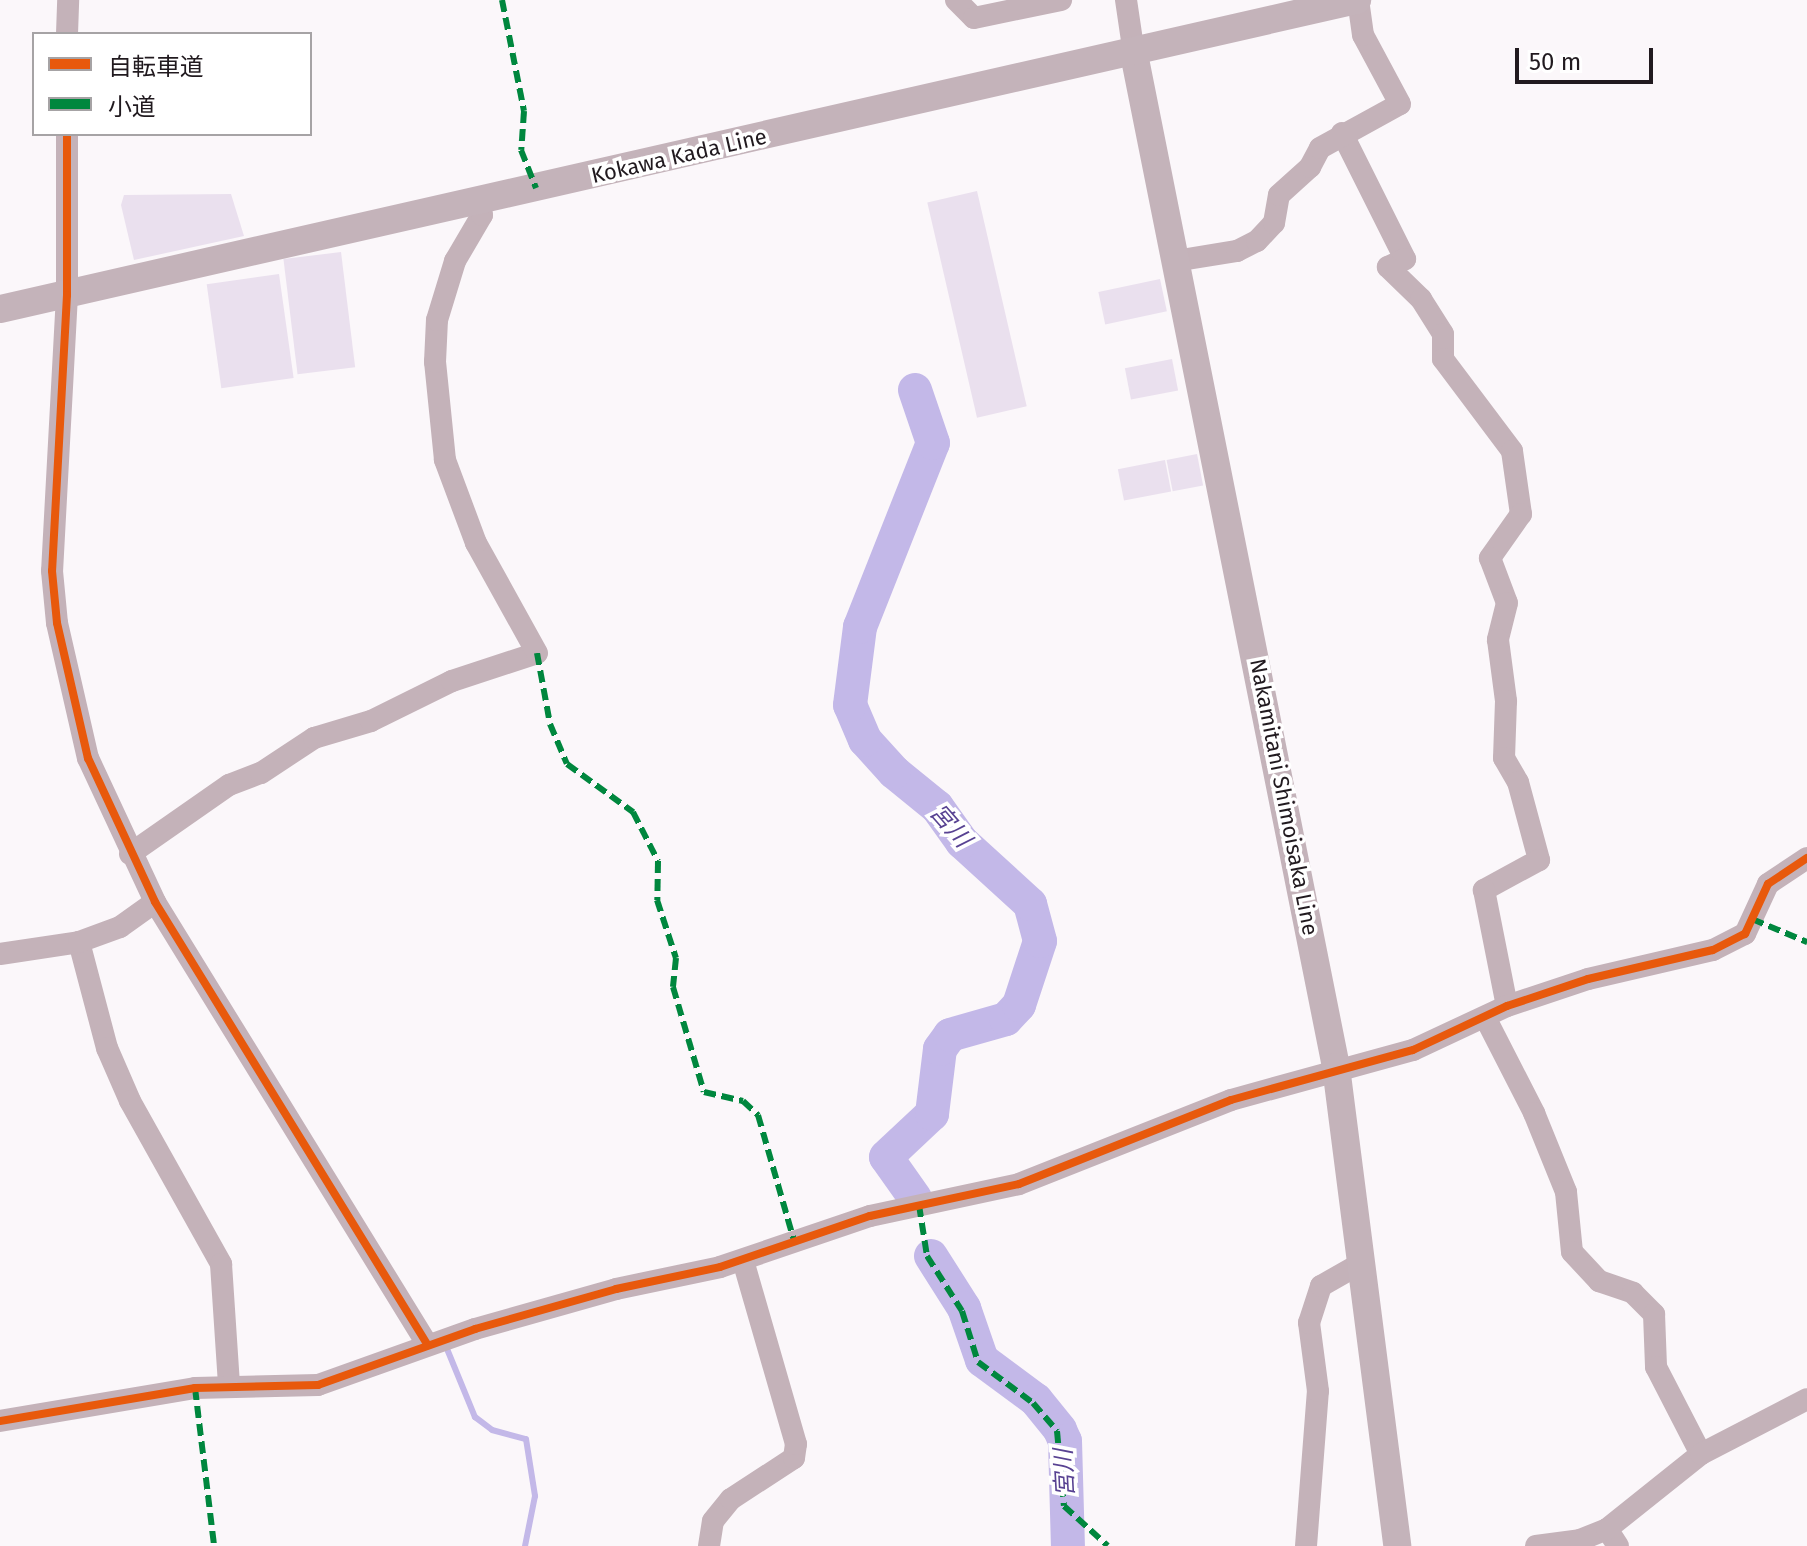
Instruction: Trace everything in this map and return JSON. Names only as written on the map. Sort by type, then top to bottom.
[{"type":"main road","name":"Kokawa Kada Line","points":[[0,309],[1134,54],[1357,0]]},
{"type":"main road","name":"Nakamitani Shimoisaka Line","points":[[1134,54],[1336,1067],[1397,1546]]},
{"type":"street","points":[[67,32],[68,0]]},
{"type":"street","points":[[956,0],[974,18],[1061,0]]},
{"type":"street","points":[[1126,0],[1134,54]]},
{"type":"street","points":[[1175,261],[1237,251],[1257,241],[1274,223],[1279,195],[1310,167],[1320,148],[1342,133],[1400,104],[1363,35],[1357,0]]},
{"type":"street","points":[[1342,133],[1405,259],[1388,267],[1421,299],[1443,334],[1443,359],[1512,451],[1521,514],[1490,558],[1507,603],[1498,640],[1506,701],[1504,758],[1518,782],[1539,860],[1484,890],[1507,1006]]},
{"type":"street","points":[[67,136],[67,295],[52,571],[57,623],[88,758],[130,854],[155,902],[427,1344]]},
{"type":"street","points":[[130,854],[229,785],[261,773],[314,738],[371,721],[452,681],[537,653],[476,543],[445,460],[435,362],[437,320],[455,261],[482,215],[480,202]]},
{"type":"street","points":[[0,1421],[94,1402],[229,1386],[318,1385],[427,1344],[616,1289],[743,1260],[870,1216],[1019,1184],[1231,1100],[1336,1067],[1413,1050],[1486,1019],[1507,1006],[1588,979],[1713,950],[1745,934],[1768,884],[1807,858]]},
{"type":"street","points":[[2,949],[79,942],[120,927],[155,902]]},
{"type":"street","points":[[79,942],[107,1048],[130,1101],[221,1264],[229,1386]]},
{"type":"street","points":[[1486,1019],[1534,1113],[1566,1192],[1572,1252],[1599,1281],[1633,1293],[1654,1314],[1656,1367],[1701,1454]]},
{"type":"street","points":[[709,1546],[713,1521],[731,1499],[794,1458],[796,1444],[743,1260]]},
{"type":"street","points":[[1306,1546],[1318,1391],[1309,1323],[1321,1286],[1363,1262]]},
{"type":"street","points":[[1536,1546],[1613,1538],[1701,1454],[1807,1399]]},
{"type":"building","points":[[977,191],[1027,406],[977,418],[927,202]]},
{"type":"building","points":[[231,194],[244,236],[134,260],[121,205],[124,195]]},
{"type":"building","points":[[341,252],[355,367],[298,374],[283,259]]},
{"type":"building","points":[[279,274],[294,378],[221,388],[207,284]]},
{"type":"building","points":[[1160,279],[1167,311],[1105,324],[1098,292]]},
{"type":"building","points":[[1172,359],[1178,390],[1131,400],[1125,368]]},
{"type":"building","points":[[1197,454],[1203,485],[1173,491],[1167,460]]},
{"type":"building","points":[[1165,460],[1171,491],[1124,501],[1118,469]]},
{"type":"waterway","name":"宮川","points":[[915,390],[933,443],[860,627],[850,705],[865,740],[894,772],[937,807],[962,842],[1030,904],[1040,941],[1019,1005],[1006,1019],[950,1035],[940,1049],[932,1114],[886,1157],[915,1198]]},
{"type":"waterway","name":"宮川","points":[[931,1256],[964,1308],[982,1360],[1036,1400],[1060,1430],[1065,1441],[1068,1546]]},
{"type":"waterway","points":[[445,1344],[475,1417],[492,1430],[526,1439],[535,1496],[525,1546]]},
{"type":"marked path","points":[[502,0],[524,111],[521,150],[536,188]]},
{"type":"marked path","points":[[537,653],[550,724],[567,764],[633,812],[658,861],[657,900],[676,958],[673,987],[704,1092],[743,1101],[758,1115],[795,1244]]},
{"type":"marked path","points":[[1752,919],[1807,942]]},
{"type":"marked path","points":[[919,1205],[927,1256],[962,1311],[978,1362],[1033,1403],[1057,1431],[1064,1506],[1108,1546]]},
{"type":"marked path","points":[[195,1388],[214,1546]]},
{"type":"cycle path","points":[[67,136],[67,295],[52,571],[57,623],[88,758],[155,902],[427,1344]]},
{"type":"cycle path","points":[[0,1421],[195,1388],[318,1385],[475,1329],[616,1289],[720,1267],[870,1216],[1019,1184],[1231,1100],[1413,1050],[1507,1006],[1588,979],[1713,950],[1745,934],[1768,884],[1807,858]]}]
